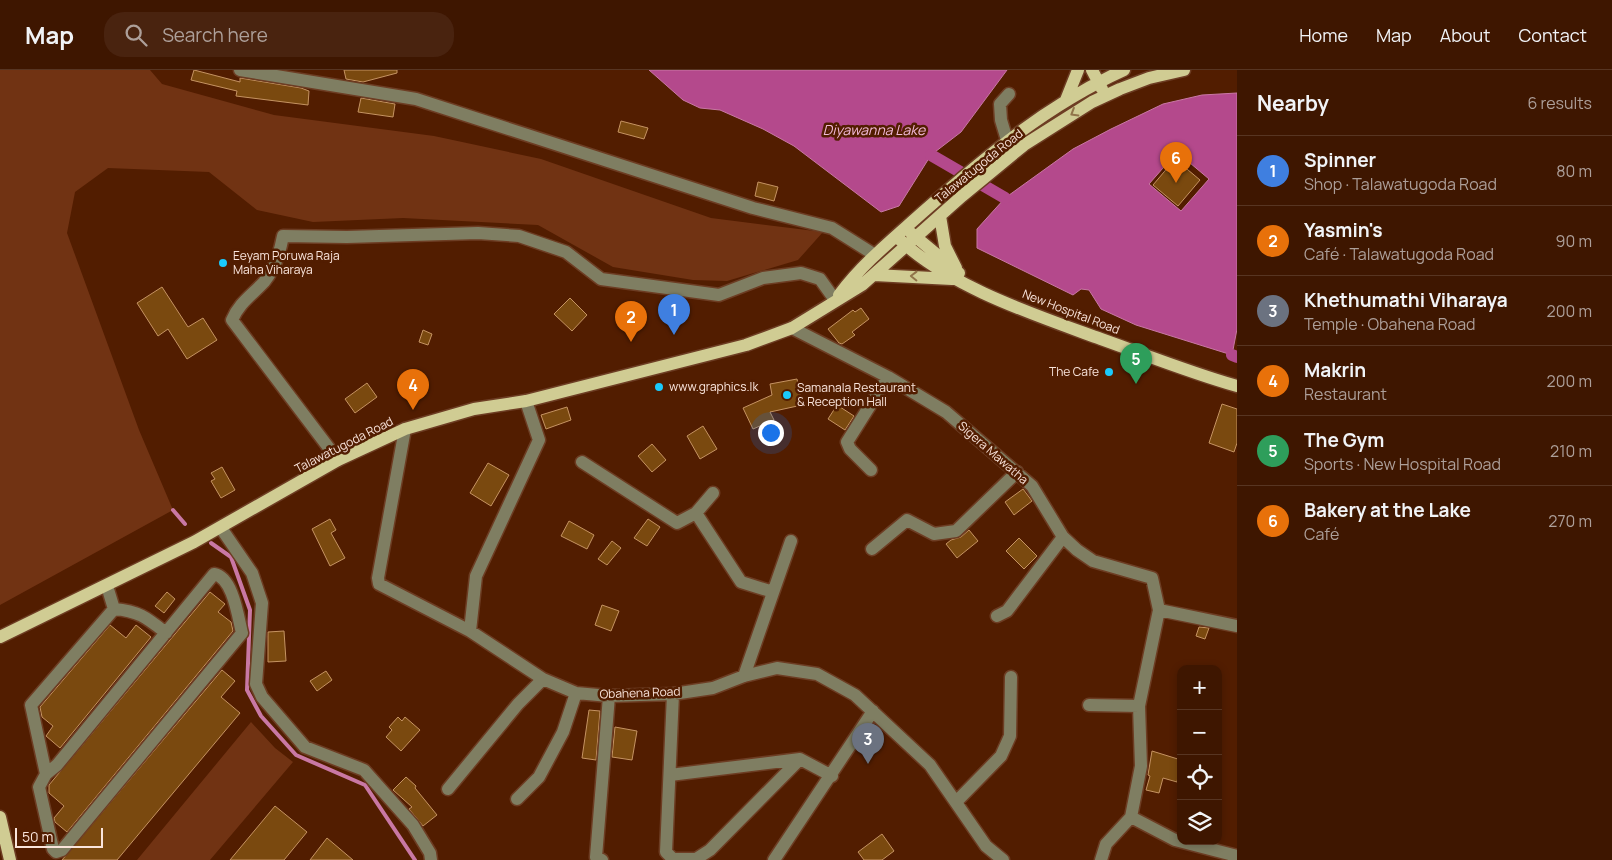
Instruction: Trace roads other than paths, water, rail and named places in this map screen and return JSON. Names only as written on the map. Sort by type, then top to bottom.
[{"type":"main road","points":[[1066,100],[1078,70]]},
{"type":"main road","name":"Talawatugoda Road","points":[[0,637],[108,586],[221,528],[338,460],[405,430],[474,409],[526,400],[746,345],[792,328],[862,285],[1010,156],[1068,117],[1120,89],[1150,78],[1184,70]]},
{"type":"main road","points":[[1116,72],[1120,89]]},
{"type":"main road","name":"Talawatugoda Road","points":[[835,300],[856,274],[875,255],[1004,142],[1066,100],[1095,76],[1116,72]]},
{"type":"main road","points":[[1095,76],[1104,96]]},
{"type":"main road","points":[[874,275],[957,277],[945,246],[940,216]]},
{"type":"main road","name":"New Hospital Road","points":[[901,232],[911,242],[957,277],[980,290],[1054,322],[1204,377],[1237,386]]},
{"type":"main road","points":[[0,817],[10,860]]},
{"type":"street","points":[[240,70],[416,100],[753,208],[832,228],[875,255]]},
{"type":"street","points":[[1004,142],[1000,104],[1009,94]]},
{"type":"street","points":[[338,460],[232,320],[237,308],[265,281],[279,256],[283,236],[347,237],[478,232],[519,236],[566,252],[601,279],[719,295],[763,278],[801,274],[820,279],[835,300]]},
{"type":"street","name":"Sigera Mawatha","points":[[792,328],[888,377],[946,412],[1032,486],[1063,537],[1077,550],[1093,561],[1152,578],[1159,610],[1138,706],[1141,766],[1131,817]]},
{"type":"street","points":[[871,470],[850,449],[847,442],[888,377]]},
{"type":"street","points":[[470,631],[476,576],[539,440],[526,400]]},
{"type":"street","name":"Obahena Road","points":[[405,430],[378,578],[379,584],[470,631],[543,679],[576,693],[609,696],[673,694],[713,688],[744,676],[777,668],[818,674],[855,695],[930,765],[986,846],[1003,860]]},
{"type":"street","points":[[582,462],[677,523],[696,513],[713,493]]},
{"type":"street","points":[[872,549],[908,520],[934,534],[956,531],[1017,472]]},
{"type":"street","points":[[696,513],[741,582],[773,592]]},
{"type":"street","points":[[221,528],[252,573],[262,603],[256,684],[262,697],[305,747],[364,770],[413,826],[430,853],[431,860]]},
{"type":"street","points":[[997,616],[1007,611],[1063,537]]},
{"type":"street","points":[[744,676],[791,541]]},
{"type":"street","points":[[214,574],[221,575],[228,582],[242,633],[62,850],[56,852],[53,849],[39,787],[46,774],[57,765],[214,574]]},
{"type":"street","points":[[108,586],[114,609]]},
{"type":"street","points":[[114,609],[130,610],[143,615],[166,633]]},
{"type":"street","points":[[46,774],[31,705],[114,609]]},
{"type":"street","points":[[1159,610],[1237,626]]},
{"type":"street","points":[[956,802],[1001,756],[1007,743],[1010,736],[1011,676]]},
{"type":"street","points":[[448,789],[518,704],[543,679]]},
{"type":"street","points":[[517,799],[539,777],[563,732],[576,693]]},
{"type":"street","points":[[673,694],[666,856],[673,859],[696,859],[710,850],[800,759]]},
{"type":"street","points":[[602,860],[596,857],[609,696]]},
{"type":"street","points":[[1089,704],[1138,706]]},
{"type":"street","points":[[774,860],[832,776],[873,711]]},
{"type":"street","points":[[670,775],[800,759],[832,776]]},
{"type":"street","points":[[1101,860],[1106,844],[1131,817],[1175,840],[1237,856]]},
{"type":"water","name":"Diyawanna Lake","points":[[649,70],[1007,70],[961,132],[931,155],[899,206],[881,212],[794,146],[763,129],[720,110],[700,108],[683,100]]},
{"type":"water","points":[[1237,93],[1237,329],[1232,355],[1136,325],[1101,309],[1089,290],[1081,289],[1073,295],[977,248],[977,229],[1005,198],[1073,149],[1163,104],[1202,95]],"holes":[[[1177,152],[1209,179],[1181,211],[1149,184]]]},
{"type":"waterway","points":[[931,155],[1005,198]]},
{"type":"waterway","points":[[1232,355],[1237,357]]},
{"type":"waterway","points":[[173,510],[185,524]]},
{"type":"waterway","points":[[211,543],[231,557],[250,610],[247,690],[261,716],[296,755],[365,785],[415,860]]},
{"type":"place","name":"Bakery at the Lake","points":[[1176,183]]},
{"type":"place","name":"Eeyam Poruwa Raja Maha Viharaya","points":[[223,263]]},
{"type":"place","name":"Spinner","points":[[674,335]]},
{"type":"place","name":"Yasmin's","points":[[631,342]]},
{"type":"place","name":"The Cafe","points":[[1109,372]]},
{"type":"place","name":"The Gym","points":[[1136,384]]},
{"type":"place","name":"www.graphics.lk","points":[[659,387]]},
{"type":"place","name":"Samanala Restaurant & Reception Hall","points":[[787,395]]},
{"type":"place","name":"Makrin","points":[[413,410]]},
{"type":"place","name":"Khethumathi Viharaya","points":[[868,764]]}]
